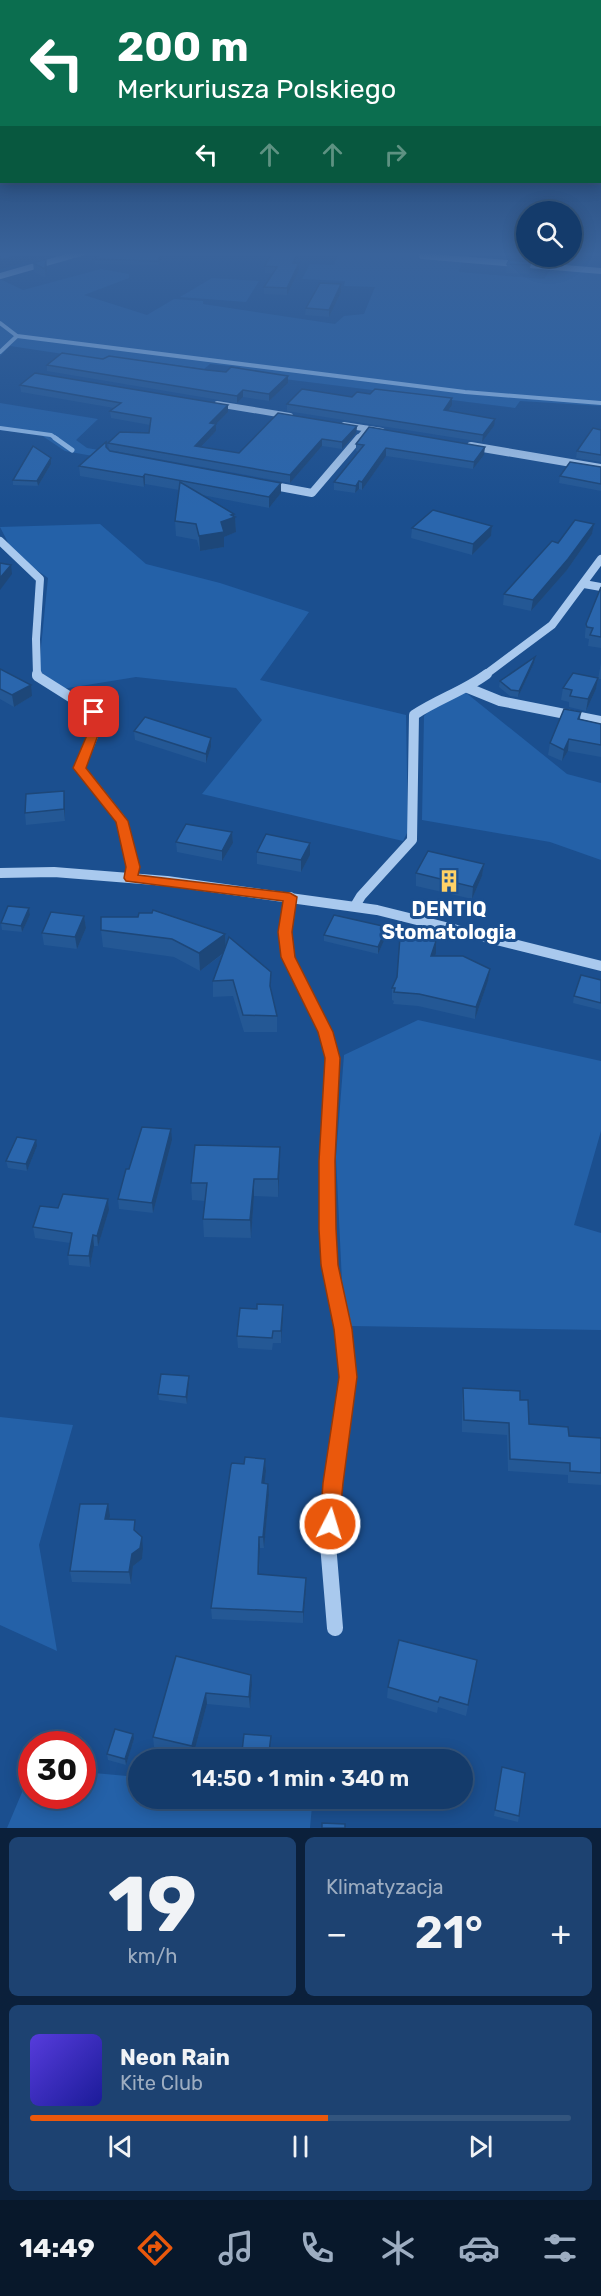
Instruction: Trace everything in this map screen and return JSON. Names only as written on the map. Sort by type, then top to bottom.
[{"type":"street","points":[[205,402],[296,417]]},
{"type":"street","points":[[332,423],[385,432]]},
{"type":"street","points":[[264,484],[312,493],[367,429]]},
{"type":"street","points":[[467,445],[601,468]]},
{"type":"street","points":[[0,541],[40,579],[34,651],[37,676],[94,712],[93,735],[80,768],[122,821],[133,867],[131,878]]},
{"type":"street","points":[[355,906],[361,896],[412,840],[414,716],[430,704],[468,688],[552,625],[601,559]]},
{"type":"street","points":[[584,584],[601,587]]},
{"type":"street","points":[[468,688],[500,701],[601,721]]},
{"type":"street","points":[[0,873],[54,872],[131,878],[355,906],[601,966]]},
{"type":"street","points":[[290,897],[285,932],[288,957],[326,1032],[333,1058],[327,1161],[328,1229],[330,1265],[343,1329],[348,1377],[333,1483],[328,1544],[335,1628]]},
{"type":"shaded area","points":[[0,337],[601,337],[601,406],[520,401],[515,408],[236,373],[240,367],[210,364],[204,369],[146,361],[110,361],[10,346],[0,356]]},
{"type":"shaded area","points":[[0,403],[98,419],[76,440],[87,448],[111,452],[104,458],[65,451],[41,435],[0,430]]},
{"type":"shaded area","points":[[100,524],[146,564],[220,583],[309,612],[260,680],[406,715],[408,831],[403,841],[202,794],[262,720],[236,688],[136,677],[62,689],[43,675],[39,667],[48,578],[14,554],[0,527]]},
{"type":"shaded area","points":[[465,692],[567,774],[601,783],[601,860],[550,842],[422,820],[424,716],[431,709]]},
{"type":"shaded area","points":[[418,1020],[601,1061],[601,1131],[574,1225],[601,1233],[601,1330],[351,1326],[342,1282],[336,1157],[344,1055]]},
{"type":"shaded area","points":[[0,1417],[73,1425],[39,1545],[57,1651],[0,1625]]},
{"type":"shaded area","points":[[96,1773],[128,1776],[128,1809],[312,1809],[310,1828],[7,1828],[18,1802],[18,1809],[96,1809]]},
{"type":"building","points":[[62,353],[103,359],[109,356],[226,372],[231,367],[288,376],[269,394],[243,390],[237,396],[47,365]]},
{"type":"building","points":[[35,373],[228,405],[210,423],[216,424],[195,446],[239,453],[278,413],[357,426],[342,442],[322,439],[290,475],[108,443],[120,432],[149,433],[151,418],[110,411],[121,403],[20,385]]},
{"type":"building","points":[[302,389],[352,397],[357,392],[370,394],[375,389],[452,398],[444,410],[495,419],[483,435],[287,404]]},
{"type":"building","points":[[369,427],[485,447],[474,462],[386,448],[362,482],[359,481],[356,486],[334,482],[364,445],[356,444]]},
{"type":"building","points":[[593,428],[601,430],[601,455],[577,451]]},
{"type":"building","points":[[106,442],[106,447],[110,451],[281,483],[269,497],[145,474],[143,477],[79,466]]},
{"type":"building","points":[[33,446],[51,458],[37,481],[13,480]]},
{"type":"building","points":[[570,462],[601,467],[601,484],[560,476]]},
{"type":"building","points":[[180,482],[234,514],[231,515],[235,517],[221,522],[224,532],[199,536],[196,524],[175,521]]},
{"type":"building","points":[[433,510],[492,526],[473,544],[412,528]]},
{"type":"building","points":[[575,520],[594,524],[533,600],[504,594],[552,541],[558,543]]},
{"type":"building","points":[[0,563],[11,565],[0,578]]},
{"type":"building","points":[[601,587],[601,637],[590,635],[593,628],[587,627],[586,624]]},
{"type":"building","points":[[535,657],[519,691],[511,690],[500,681]]},
{"type":"building","points":[[0,669],[31,685],[12,695],[0,689]]},
{"type":"building","points":[[573,673],[598,678],[588,699],[570,696],[572,690],[563,688]]},
{"type":"building","points":[[564,709],[581,712],[578,719],[601,724],[601,745],[569,739],[564,750],[550,743]]},
{"type":"building","points":[[145,717],[211,738],[206,754],[134,731]]},
{"type":"building","points":[[64,791],[64,809],[25,813],[26,794]]},
{"type":"building","points":[[186,824],[232,832],[222,851],[176,842]]},
{"type":"building","points":[[266,834],[310,843],[301,860],[257,852]]},
{"type":"building","points":[[428,851],[484,864],[473,887],[416,873]]},
{"type":"building","points":[[8,906],[29,908],[21,926],[1,923]]},
{"type":"building","points":[[153,910],[225,934],[199,953],[172,939],[101,930],[101,917],[138,917],[139,913],[152,913]]},
{"type":"building","points":[[51,912],[84,916],[75,937],[42,933]]},
{"type":"building","points":[[334,915],[387,927],[378,947],[324,935]]},
{"type":"building","points":[[229,937],[271,972],[270,986],[277,1016],[243,1015],[233,980],[213,981]]},
{"type":"building","points":[[400,937],[436,941],[431,956],[463,956],[490,969],[476,1007],[419,994],[394,992],[395,988],[392,988],[397,977]]},
{"type":"building","points":[[581,975],[601,980],[601,1003],[574,996]]},
{"type":"building","points":[[142,1127],[171,1129],[152,1203],[118,1199],[126,1169],[129,1169]]},
{"type":"building","points":[[17,1137],[36,1140],[26,1164],[6,1161]]},
{"type":"building","points":[[195,1145],[280,1147],[278,1179],[254,1179],[250,1220],[203,1219],[207,1183],[191,1183]]},
{"type":"building","points":[[63,1194],[108,1199],[97,1236],[93,1235],[89,1256],[68,1255],[72,1233],[33,1227],[40,1206],[58,1208]]},
{"type":"building","points":[[257,1304],[283,1305],[281,1331],[273,1331],[272,1338],[237,1336],[240,1308],[257,1309]]},
{"type":"building","points":[[161,1374],[189,1376],[186,1397],[158,1394]]},
{"type":"building","points":[[463,1388],[520,1391],[520,1400],[528,1400],[529,1424],[568,1427],[569,1436],[601,1438],[601,1473],[570,1471],[570,1463],[510,1459],[509,1423],[464,1420]]},
{"type":"building","points":[[245,1457],[265,1459],[262,1483],[268,1484],[263,1537],[259,1537],[258,1574],[306,1578],[303,1612],[211,1608],[231,1465],[232,1463],[244,1464]]},
{"type":"building","points":[[80,1504],[108,1504],[105,1519],[135,1520],[134,1530],[142,1537],[140,1548],[132,1554],[129,1572],[70,1571]]},
{"type":"building","points":[[399,1640],[477,1660],[468,1705],[440,1697],[438,1702],[388,1687]]},
{"type":"building","points":[[176,1656],[251,1675],[249,1697],[206,1693],[192,1746],[153,1737]]},
{"type":"building","points":[[115,1729],[133,1734],[125,1759],[107,1754]]},
{"type":"building","points":[[244,1734],[271,1736],[269,1749],[242,1749]]},
{"type":"building","points":[[502,1767],[525,1773],[519,1816],[495,1810]]},
{"type":"building","points":[[322,1823],[345,1824],[345,1828],[322,1828]]},
{"type":"waterway","points":[[0,352],[16,337]]},
{"type":"waterway","points":[[27,337],[465,392],[601,403]]},
{"type":"waterway","points":[[0,428],[51,435],[57,439]]},
{"type":"waterway","points":[[55,438],[72,450]]},
{"type":"place","name":"DENTIQ Stomatologia","points":[[449,881]]},
{"type":"route","points":[[94,712],[93,735],[80,768],[122,821],[133,867],[131,878],[290,897],[285,932],[288,957],[326,1032],[333,1058],[327,1161],[328,1229],[330,1265],[343,1329],[348,1377],[333,1483],[330,1524]]}]
